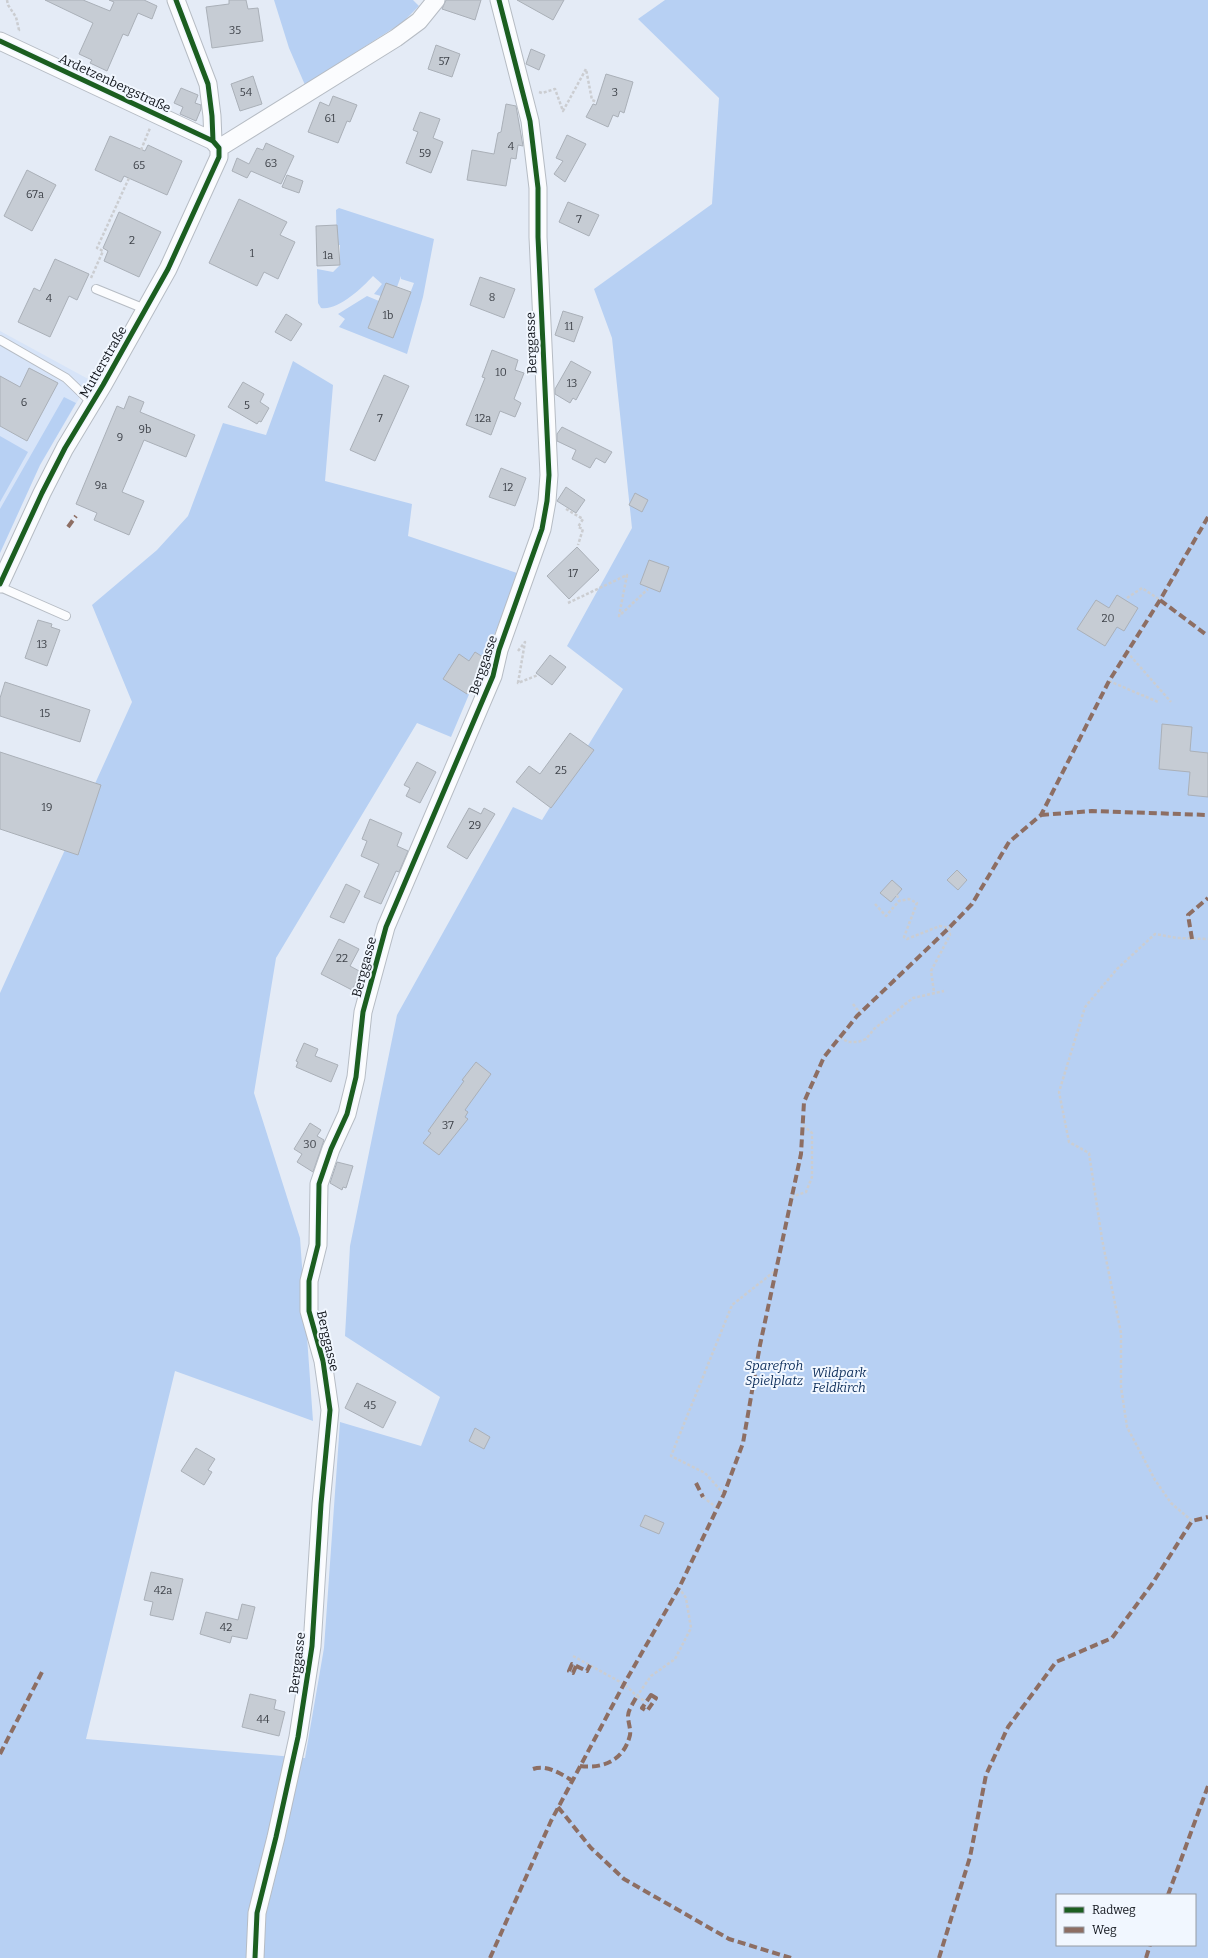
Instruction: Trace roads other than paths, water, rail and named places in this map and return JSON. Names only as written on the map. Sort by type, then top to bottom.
[{"type":"street","name":"Mutterstraße","points":[[0,586],[42,493],[65,448],[168,269],[219,157],[208,84],[176,0]]},
{"type":"street","points":[[216,144],[396,38],[419,21],[436,0]]},
{"type":"street","name":"Berggasse","points":[[255,1958],[257,1913],[276,1837],[298,1737],[312,1646],[321,1504],[330,1410],[323,1361],[309,1311],[309,1281],[318,1245],[319,1184],[331,1149],[347,1114],[356,1076],[363,1012],[386,927],[493,676],[499,650],[536,549],[547,501],[549,475],[538,237],[538,188],[530,120],[500,0]]},
{"type":"street","name":"Ardetzenbergstraße","points":[[0,40],[216,144]]},
{"type":"lane","points":[[96,289],[145,309]]},
{"type":"lane","points":[[0,340],[66,378],[92,403]]},
{"type":"lane","points":[[0,586],[66,616]]},
{"type":"park label","name":"Sparefroh Spielplatz","points":[[774,1372]]},
{"type":"park label","name":"Wildpark Feldkirch","points":[[839,1380]]}]
